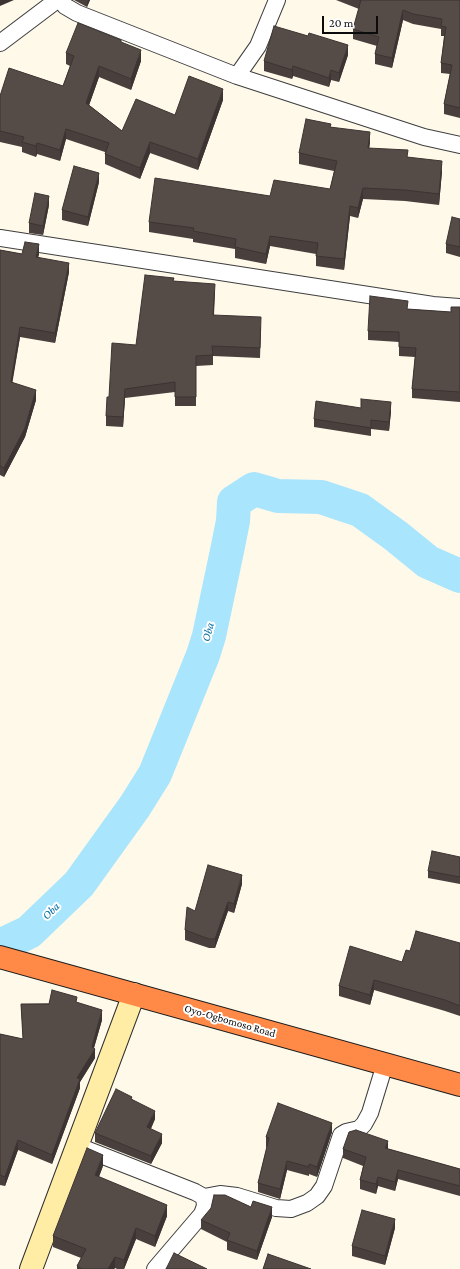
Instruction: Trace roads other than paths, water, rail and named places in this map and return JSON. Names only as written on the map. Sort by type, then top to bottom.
[{"type":"highway","name":"Oyo-Ogbomoso Road","points":[[6,958],[460,1085]]},
{"type":"main road","points":[[31,1269],[134,994]]},
{"type":"street","points":[[0,43],[57,0]]},
{"type":"street","points":[[62,0],[65,6],[77,13],[237,76],[424,137],[460,145]]},
{"type":"street","points":[[237,76],[258,46],[277,0]]},
{"type":"street","points":[[0,238],[434,305],[460,307]]},
{"type":"street","points":[[77,1145],[195,1192],[204,1198],[220,1194],[237,1196],[276,1208],[291,1209],[307,1203],[317,1196],[324,1186],[341,1135],[346,1132],[359,1129],[370,1114],[385,1064]]},
{"type":"street","points":[[155,1269],[202,1214],[205,1206],[204,1198]]},
{"type":"waterway","name":"Oba","points":[[0,946],[29,932],[79,884],[135,806],[155,774],[203,655],[209,636],[233,521],[234,502],[254,489],[278,496],[321,497],[360,510],[396,536],[428,562],[460,576]]}]
